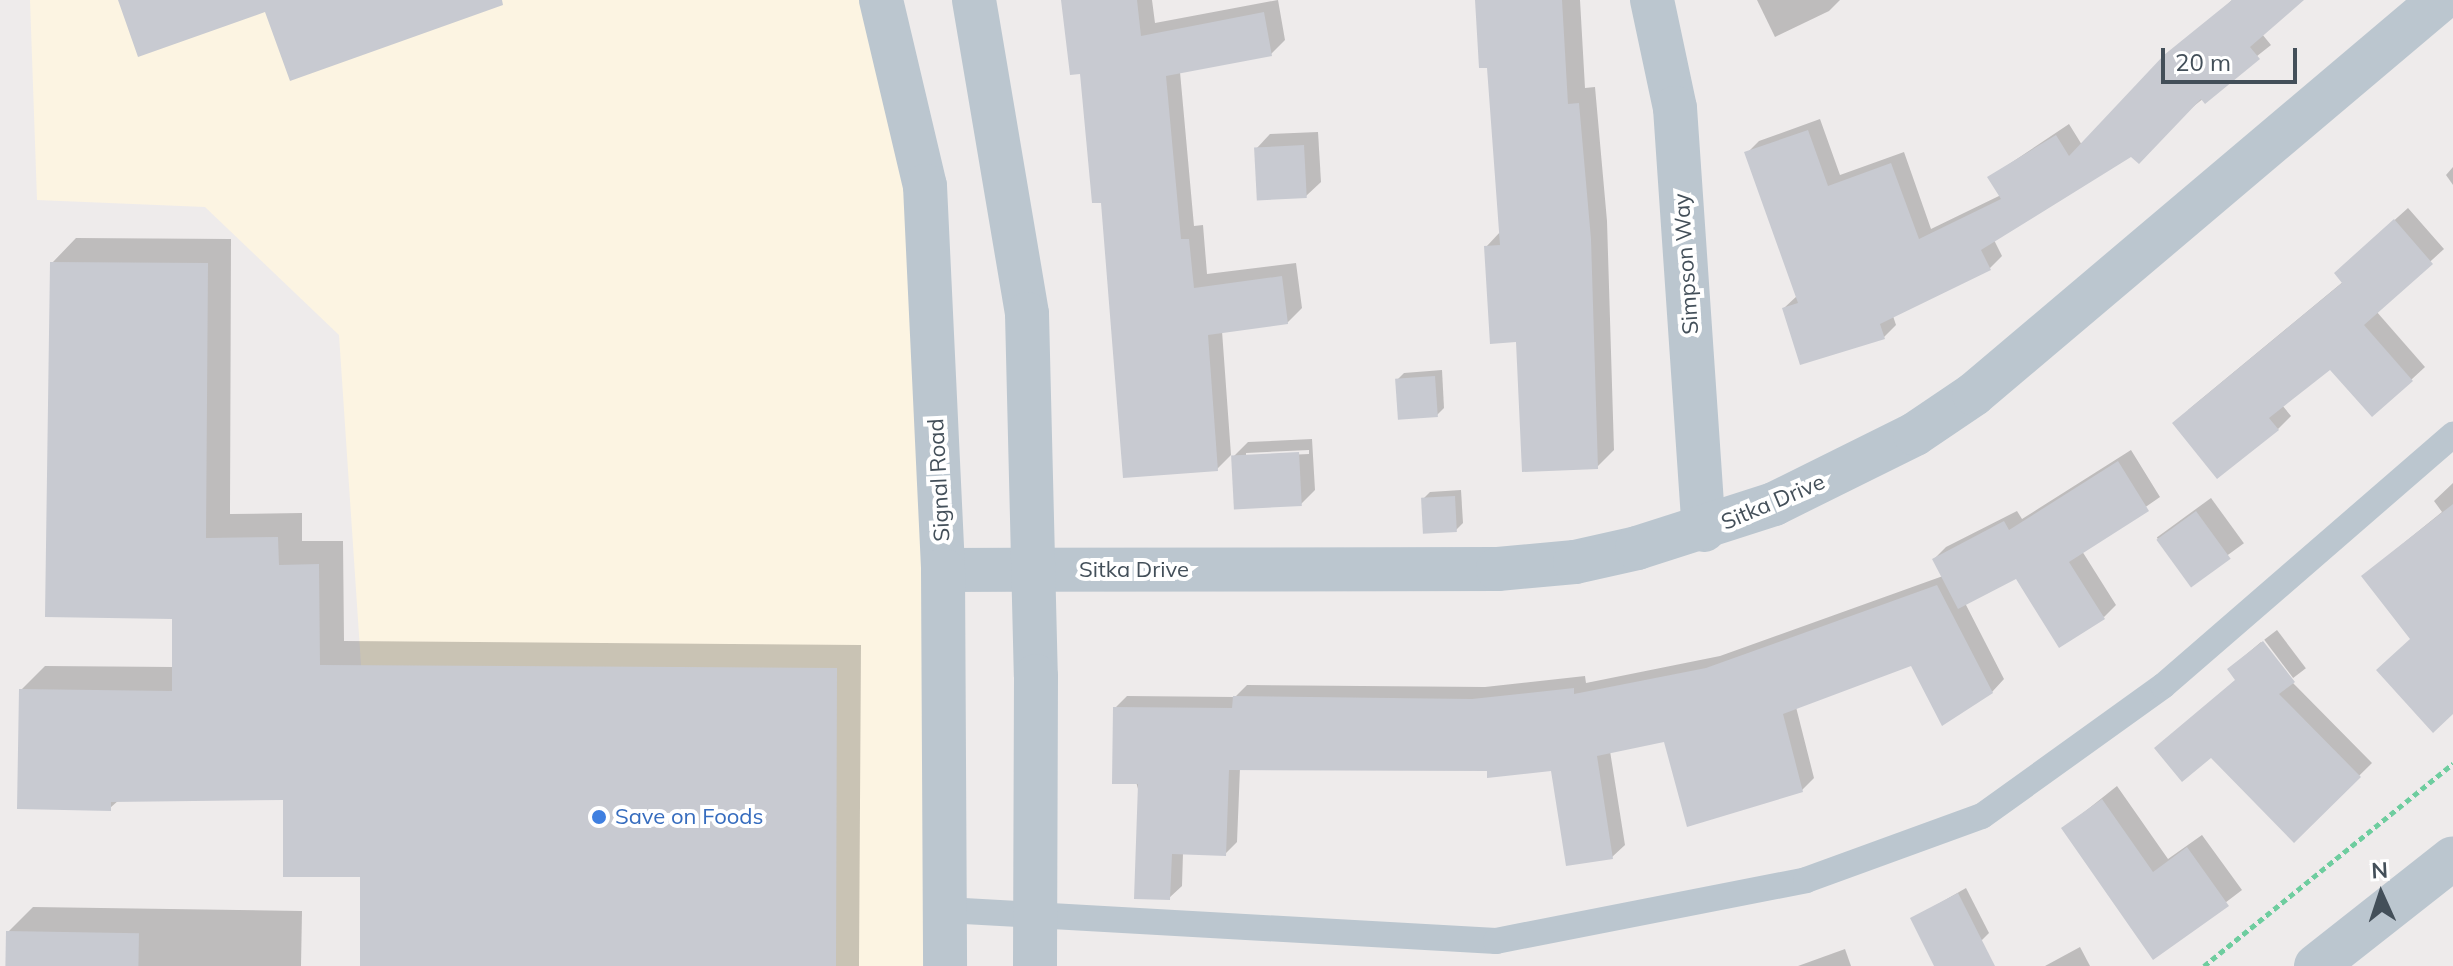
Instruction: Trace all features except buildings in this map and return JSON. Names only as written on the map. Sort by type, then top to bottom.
[{"type":"street","name":"Signal Road","points":[[881,0],[925,186],[943,570],[945,966]]},
{"type":"street","points":[[974,0],[1027,314],[1033,571],[1035,966]]},
{"type":"street","name":"Simpson Way","points":[[1652,0],[1675,108],[1704,530]]},
{"type":"street","name":"Sitka Drive","points":[[943,570],[1498,569],[1575,562],[1704,530],[1844,472],[1974,394],[2440,0]]},
{"type":"street","points":[[2316,966],[2453,858]]},
{"type":"lane","points":[[946,910],[1035,911],[1496,941],[1806,880],[1982,816],[2163,686],[2453,435]]},
{"type":"path","points":[[2204,966],[2453,764]]},
{"type":"shaded area","points":[[30,0],[881,0],[925,186],[945,966],[360,966],[361,665],[339,335],[205,207],[37,200]]},
{"type":"place","name":"Save on Foods","points":[[599,817]]}]
